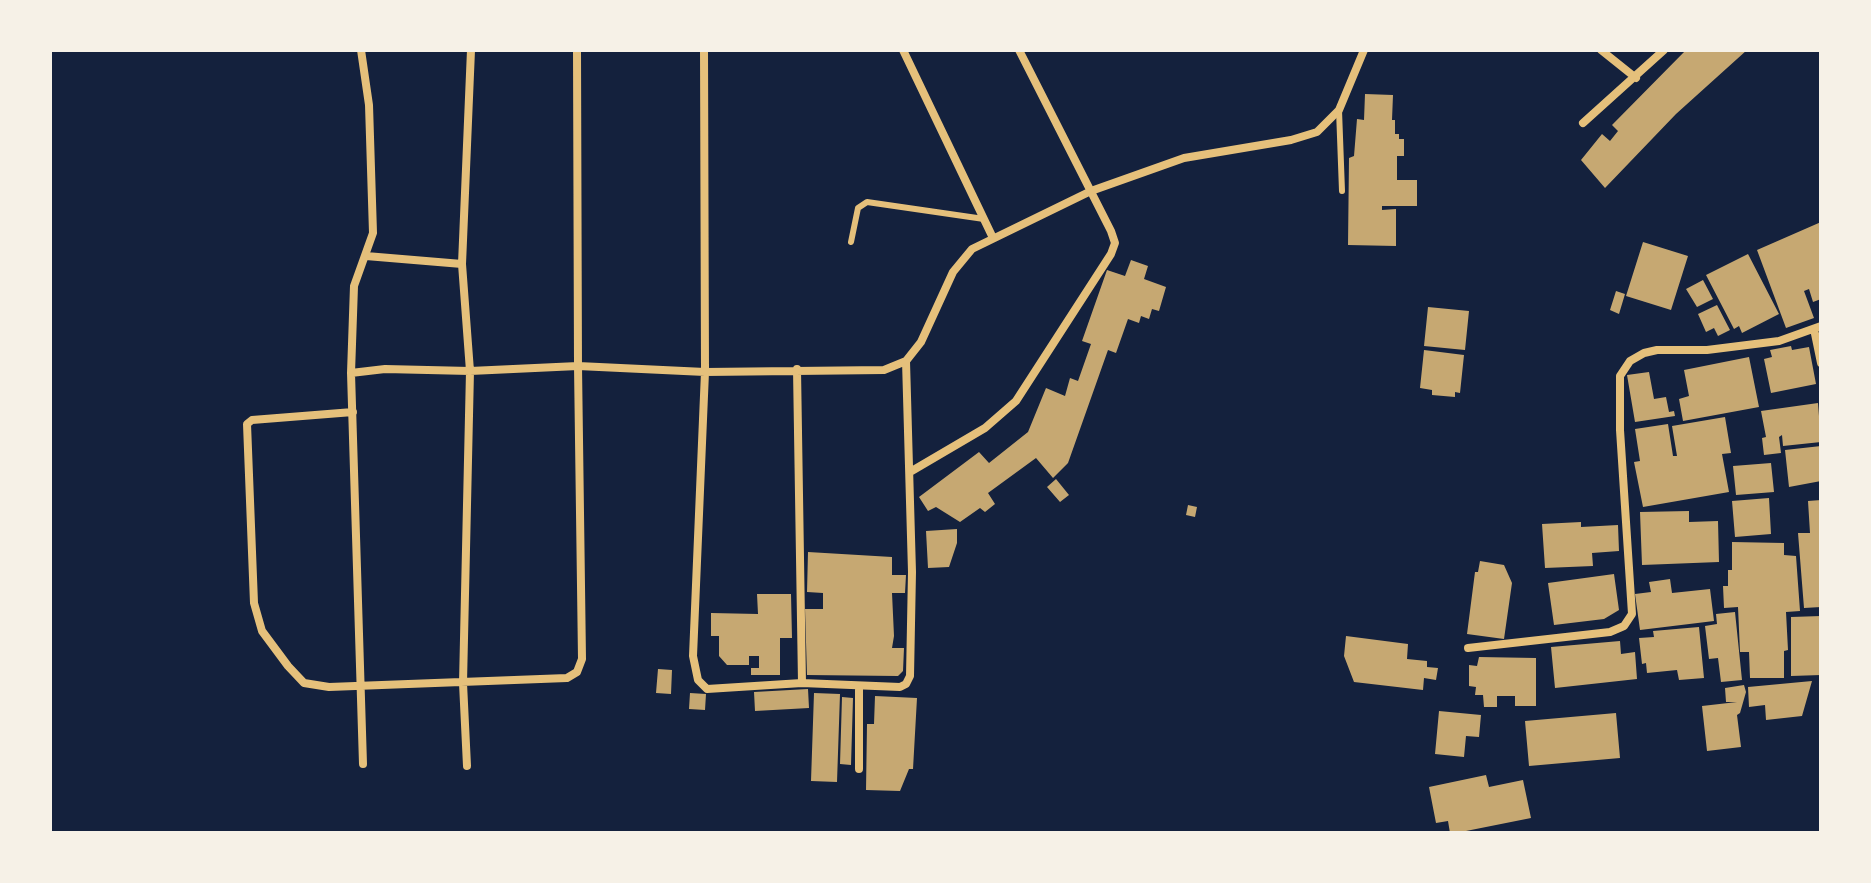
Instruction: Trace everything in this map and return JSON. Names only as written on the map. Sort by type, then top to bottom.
[{"type":"street","points":[[361,50],[369,105],[373,233],[354,286],[351,373],[363,764]]},
{"type":"street","points":[[467,766],[463,683],[470,371],[462,264],[471,50]]},
{"type":"street","points":[[353,412],[252,420],[247,424],[254,603],[262,631],[288,666],[304,683],[329,687],[567,678],[577,672],[582,659],[577,50]]},
{"type":"street","points":[[704,50],[705,372],[694,669],[698,680],[707,689],[802,683],[900,687],[906,684],[910,676],[912,572],[906,361]]},
{"type":"street","points":[[903,50],[993,238]]},
{"type":"street","points":[[910,472],[985,428],[1016,401],[1111,254],[1115,243],[1019,50]]},
{"type":"street","points":[[351,373],[385,369],[470,371],[578,366],[705,372],[884,370],[906,361],[921,342],[960,260],[972,249],[1091,191],[1184,158],[1291,140],[1317,132],[1339,110],[1364,50]]},
{"type":"street","points":[[1601,50],[1636,78]]},
{"type":"street","points":[[1583,123],[1664,50]]},
{"type":"street","points":[[366,256],[462,264]]},
{"type":"street","points":[[1468,648],[1610,632],[1624,626],[1632,614],[1620,430],[1620,376],[1630,361],[1657,350],[1707,350],[1779,341],[1817,328],[1821,363]]},
{"type":"street","points":[[797,369],[802,683]]},
{"type":"street","points":[[859,686],[859,769]]},
{"type":"lane","points":[[1339,110],[1342,191]]},
{"type":"lane","points":[[851,242],[858,208],[867,202],[984,219]]},
{"type":"building","points":[[1686,50],[1747,50],[1676,114],[1605,188],[1581,160],[1602,134],[1610,141],[1618,131],[1612,125]]},
{"type":"building","points":[[1365,94],[1393,95],[1395,134],[1399,134],[1399,139],[1404,139],[1404,156],[1397,156],[1397,180],[1417,180],[1417,206],[1382,206],[1382,210],[1396,209],[1396,246],[1348,245],[1349,158],[1354,156],[1357,119],[1364,120]]},
{"type":"building","points":[[1821,222],[1821,299],[1813,302],[1809,289],[1804,291],[1814,318],[1786,328],[1757,250]]},
{"type":"building","points":[[1643,242],[1688,256],[1671,310],[1626,296]]},
{"type":"building","points":[[1748,254],[1779,314],[1742,333],[1739,326],[1734,329],[1706,275]]},
{"type":"building","points":[[1131,260],[1148,266],[1144,279],[1166,287],[1159,311],[1152,309],[1149,319],[1141,316],[1139,323],[1128,319],[1116,353],[1108,350],[1068,463],[1053,478],[1036,458],[988,493],[995,504],[985,512],[980,508],[960,522],[936,507],[928,511],[919,497],[979,452],[989,463],[1028,432],[1046,388],[1065,396],[1070,378],[1078,381],[1091,344],[1082,341],[1107,270],[1125,276]]},
{"type":"building","points":[[1703,280],[1713,299],[1697,307],[1686,289]]},
{"type":"building","points":[[1616,291],[1625,294],[1619,314],[1610,310]]},
{"type":"building","points":[[1717,305],[1730,330],[1718,336],[1714,328],[1706,332],[1698,314]]},
{"type":"building","points":[[1428,307],[1469,311],[1465,350],[1424,346]]},
{"type":"building","points":[[1791,346],[1792,350],[1809,347],[1816,384],[1771,393],[1764,359],[1772,357],[1770,350]]},
{"type":"building","points":[[1424,350],[1464,355],[1460,393],[1455,392],[1455,397],[1432,395],[1432,390],[1420,388]]},
{"type":"building","points":[[1749,357],[1759,407],[1683,421],[1679,399],[1689,396],[1684,370]]},
{"type":"building","points":[[1649,372],[1654,399],[1666,397],[1669,412],[1674,411],[1675,416],[1635,422],[1627,375]]},
{"type":"building","points":[[1818,403],[1821,442],[1783,446],[1782,435],[1779,437],[1781,453],[1764,455],[1762,438],[1766,437],[1761,411]]},
{"type":"building","points":[[1725,417],[1731,453],[1722,454],[1729,492],[1643,507],[1634,462],[1640,461],[1635,429],[1668,424],[1673,456],[1677,456],[1672,426]]},
{"type":"building","points":[[1821,446],[1821,481],[1789,487],[1785,450]]},
{"type":"building","points":[[1771,463],[1774,492],[1736,495],[1733,466]]},
{"type":"building","points":[[1056,479],[1069,495],[1060,502],[1047,487]]},
{"type":"building","points":[[1769,498],[1771,534],[1735,537],[1732,501]]},
{"type":"building","points":[[1821,500],[1821,607],[1804,608],[1798,533],[1810,533],[1808,501]]},
{"type":"building","points":[[1188,505],[1197,507],[1195,517],[1186,515]]},
{"type":"building","points":[[1689,511],[1689,522],[1718,521],[1719,562],[1642,565],[1640,512]]},
{"type":"building","points":[[1581,522],[1581,527],[1618,525],[1619,551],[1592,553],[1593,566],[1545,568],[1542,524]]},
{"type":"building","points":[[957,529],[957,543],[949,567],[928,568],[926,531]]},
{"type":"building","points":[[1732,542],[1784,543],[1784,555],[1796,556],[1800,611],[1786,612],[1788,650],[1784,651],[1784,678],[1750,678],[1749,652],[1740,652],[1738,607],[1724,608],[1723,586],[1728,586],[1728,570],[1732,570]]},
{"type":"building","points":[[808,552],[892,557],[892,575],[906,575],[905,593],[892,593],[892,648],[904,648],[903,671],[898,676],[807,675],[805,609],[823,609],[823,593],[807,592]]},
{"type":"building","points":[[1480,561],[1504,565],[1512,583],[1504,639],[1467,634],[1475,572],[1478,572]]},
{"type":"building","points":[[1614,574],[1619,610],[1604,619],[1554,625],[1548,583]]},
{"type":"building","points":[[1670,579],[1672,593],[1710,589],[1714,621],[1640,630],[1635,594],[1651,592],[1649,582]]},
{"type":"building","points":[[757,594],[791,594],[792,638],[780,638],[780,675],[751,675],[751,668],[759,668],[759,656],[749,656],[749,665],[727,665],[719,656],[719,636],[711,636],[711,613],[758,614]]},
{"type":"building","points":[[1735,612],[1742,680],[1721,682],[1718,658],[1709,659],[1705,626],[1717,624],[1716,614]]},
{"type":"building","points":[[1821,616],[1821,675],[1791,676],[1791,617]]},
{"type":"building","points":[[1699,627],[1704,678],[1679,680],[1677,670],[1647,673],[1646,663],[1642,664],[1639,638],[1654,637],[1653,631]]},
{"type":"building","points":[[1346,636],[1408,644],[1407,659],[1427,661],[1427,667],[1438,668],[1436,680],[1424,678],[1423,690],[1354,682],[1344,656]]},
{"type":"building","points":[[1620,641],[1621,654],[1635,652],[1637,679],[1555,688],[1551,647]]},
{"type":"building","points":[[1479,657],[1536,658],[1536,706],[1515,706],[1515,696],[1497,696],[1497,707],[1484,707],[1483,695],[1475,695],[1476,687],[1469,686],[1469,665],[1477,666]]},
{"type":"building","points":[[658,669],[672,670],[671,694],[656,693]]},
{"type":"building","points":[[1812,681],[1802,716],[1766,720],[1765,705],[1749,707],[1748,687]]},
{"type":"building","points":[[1744,685],[1746,692],[1737,715],[1741,747],[1707,751],[1702,706],[1737,702],[1726,702],[1725,688]]},
{"type":"building","points":[[808,689],[809,708],[755,711],[754,692]]},
{"type":"building","points":[[690,693],[706,694],[705,710],[689,709]]},
{"type":"building","points":[[814,693],[840,694],[837,782],[811,781]]},
{"type":"building","points":[[875,696],[917,698],[913,769],[909,769],[900,791],[866,790],[867,724],[874,724]]},
{"type":"building","points":[[842,697],[853,698],[851,765],[840,764]]},
{"type":"building","points":[[1439,711],[1481,715],[1479,737],[1466,736],[1464,757],[1435,754]]},
{"type":"building","points":[[1616,713],[1620,758],[1529,766],[1525,721]]},
{"type":"building","points":[[1486,775],[1489,787],[1523,780],[1531,818],[1456,833],[1450,833],[1448,821],[1436,823],[1429,787]]}]
